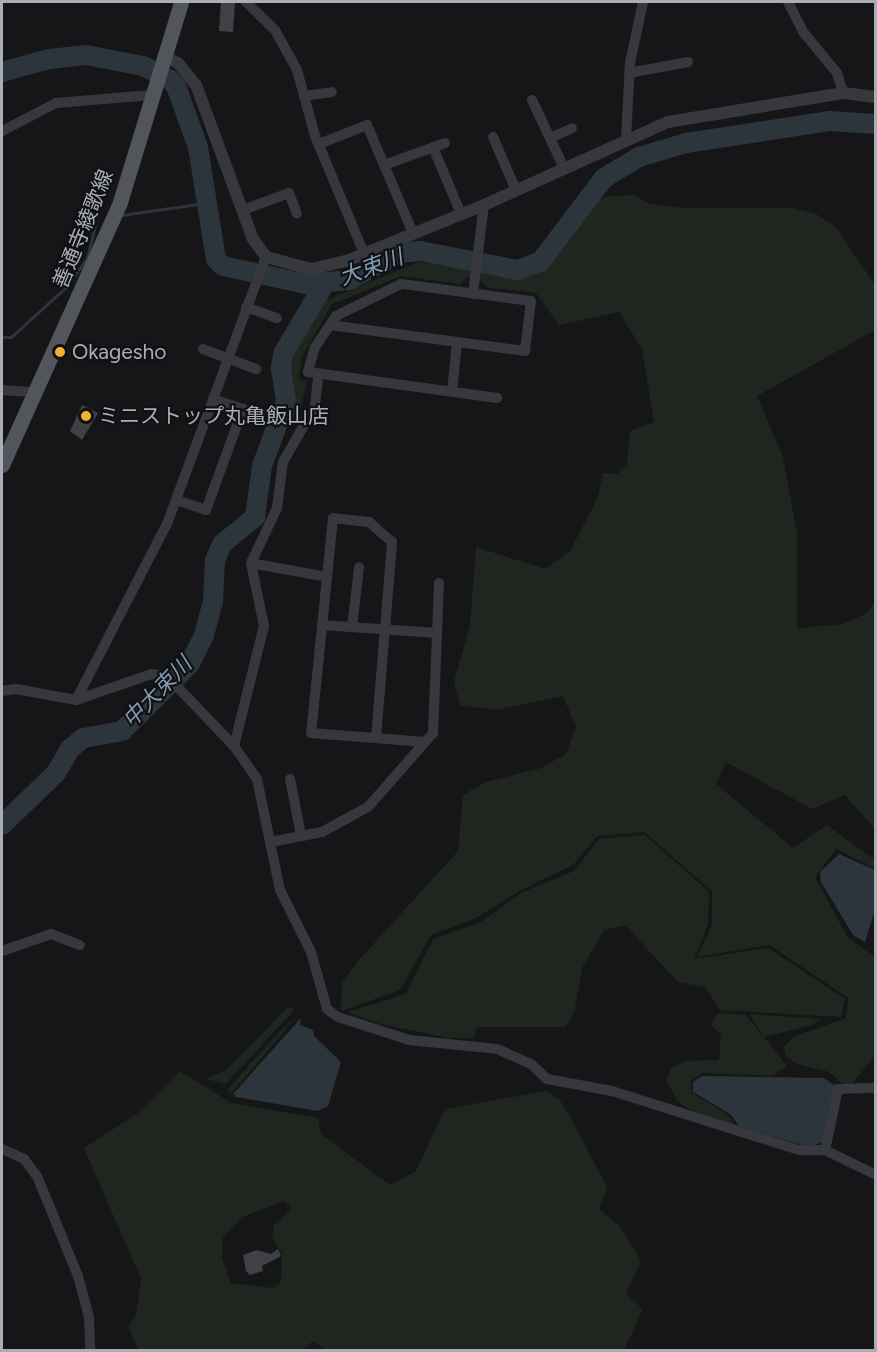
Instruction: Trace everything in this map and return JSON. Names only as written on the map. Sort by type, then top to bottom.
[{"type":"main road","name":"善通寺綾歌線","points":[[2,465],[120,202],[181,2]]},
{"type":"street","points":[[246,2],[275,30],[297,70],[319,144],[364,253]]},
{"type":"street","points":[[626,139],[629,73],[643,2]]},
{"type":"street","points":[[788,2],[804,33],[829,59],[843,93]]},
{"type":"street","points":[[76,700],[176,500],[264,261],[253,239],[196,85],[178,63],[163,59]]},
{"type":"street","points":[[629,73],[688,62]]},
{"type":"street","points":[[2,130],[56,104],[153,91]]},
{"type":"street","points":[[304,96],[332,92]]},
{"type":"street","points":[[264,261],[311,269],[364,253],[484,205],[668,122],[843,93],[876,98]]},
{"type":"street","points":[[532,100],[564,168]]},
{"type":"street","points":[[319,144],[367,124],[413,233]]},
{"type":"street","points":[[550,138],[572,128]]},
{"type":"street","points":[[494,137],[516,190]]},
{"type":"street","points":[[384,165],[445,143]]},
{"type":"street","points":[[433,147],[461,214]]},
{"type":"street","points":[[243,210],[289,193],[297,214]]},
{"type":"street","points":[[473,294],[484,205]]},
{"type":"street","points":[[330,325],[525,351],[531,301],[402,284],[336,316],[315,347],[308,372],[497,398]]},
{"type":"street","points":[[246,307],[277,318]]},
{"type":"street","points":[[452,392],[457,342]]},
{"type":"street","points":[[203,348],[256,369]]},
{"type":"street","points":[[234,746],[264,626],[251,563],[277,508],[283,462],[315,406],[318,375]]},
{"type":"street","points":[[2,390],[34,392]]},
{"type":"street","points":[[176,500],[206,510],[231,443],[243,409],[213,399]]},
{"type":"street","points":[[376,738],[392,542],[369,522],[333,518],[311,733],[425,742]]},
{"type":"street","points":[[251,563],[327,577]]},
{"type":"street","points":[[352,627],[359,567]]},
{"type":"street","points":[[270,842],[322,832],[368,807],[433,733],[439,584]]},
{"type":"street","points":[[322,624],[437,633]]},
{"type":"street","points":[[2,691],[16,689],[76,700],[152,674],[168,677],[234,746],[257,779],[283,898],[311,952],[327,1009],[338,1017],[409,1040],[496,1049],[531,1064],[547,1079],[612,1091],[799,1150],[825,1150],[876,1175]]},
{"type":"street","points":[[290,779],[301,836]]},
{"type":"street","points":[[2,951],[51,934],[80,945]]},
{"type":"street","points":[[825,1150],[838,1089],[876,1088]]},
{"type":"street","points":[[2,1149],[18,1155],[37,1176],[78,1276],[89,1317],[90,1350]]},
{"type":"shaded area","points":[[634,195],[650,204],[686,208],[794,208],[816,214],[835,226],[875,285],[875,330],[757,396],[783,457],[797,533],[797,628],[843,624],[867,613],[875,601],[875,829],[845,795],[812,809],[726,762],[716,784],[793,848],[827,825],[875,860],[874,868],[836,849],[815,877],[848,938],[875,957],[875,1055],[853,1083],[844,1085],[829,1072],[794,1063],[786,1056],[784,1047],[793,1037],[846,1018],[848,998],[769,945],[697,957],[712,925],[712,891],[644,832],[597,836],[573,865],[521,890],[476,918],[431,935],[400,990],[341,1011],[342,983],[357,962],[458,851],[463,795],[486,782],[541,768],[566,754],[576,727],[563,696],[494,710],[460,705],[454,682],[470,626],[476,547],[545,569],[570,551],[598,497],[603,473],[617,474],[627,464],[630,431],[654,422],[642,349],[619,312],[559,325],[536,293],[486,287],[480,280],[467,277],[460,284],[401,276],[332,304],[302,357],[299,378],[307,382],[297,422],[291,420],[289,377],[293,349],[324,301],[418,262],[516,276],[541,268],[581,211],[606,196]]},
{"type":"shaded area","points":[[645,835],[709,892],[708,925],[694,959],[768,948],[845,999],[841,1017],[720,1010],[705,987],[678,982],[625,925],[604,930],[583,966],[574,1013],[565,1027],[477,1027],[473,1038],[448,1038],[377,1023],[347,1012],[406,994],[433,939],[481,922],[523,892],[574,871],[599,839]]},
{"type":"shaded area","points":[[839,854],[875,870],[875,910],[865,942],[853,935],[821,882],[820,872]]},
{"type":"shaded area","points":[[288,1007],[295,1009],[226,1084],[206,1079],[226,1070]]},
{"type":"shaded area","points":[[719,1013],[746,1015],[787,1066],[772,1076],[703,1073],[691,1081],[692,1093],[728,1115],[735,1125],[693,1111],[678,1102],[666,1080],[671,1068],[684,1061],[719,1060],[721,1035],[710,1024]]},
{"type":"shaded area","points":[[749,1014],[820,1019],[812,1025],[764,1037]]},
{"type":"shaded area","points":[[298,1015],[231,1094],[227,1090],[278,1033]]},
{"type":"shaded area","points":[[301,1018],[300,1025],[313,1030],[314,1036],[341,1062],[328,1106],[318,1111],[236,1097],[233,1094]]},
{"type":"shaded area","points":[[180,1071],[231,1103],[318,1118],[321,1134],[390,1185],[416,1171],[445,1109],[545,1091],[559,1099],[607,1187],[599,1209],[619,1225],[641,1261],[626,1294],[643,1309],[624,1350],[326,1350],[313,1341],[302,1350],[139,1350],[128,1327],[136,1316],[141,1279],[84,1148],[138,1113]],"holes":[[[284,1201],[292,1208],[274,1225],[272,1238],[282,1254],[281,1282],[272,1288],[231,1283],[222,1258],[223,1237],[242,1217]]]},
{"type":"shaded area","points":[[702,1076],[824,1078],[834,1085],[822,1142],[809,1147],[739,1126],[730,1114],[693,1092],[693,1082]]},
{"type":"building","points":[[221,2],[235,3],[233,32],[219,31]]},
{"type":"building","points":[[82,405],[98,413],[82,440],[70,431]]},
{"type":"building","points":[[278,1249],[281,1256],[262,1266],[263,1271],[250,1275],[246,1271],[243,1255],[257,1250],[271,1254]]},
{"type":"waterway","name":"大束川","points":[[2,72],[49,59],[86,55],[143,66],[169,79],[176,86],[198,147],[216,259],[223,266],[306,284],[349,280],[400,253],[420,251],[518,270],[541,261],[604,178],[639,157],[686,143],[830,121],[876,124]]},
{"type":"waterway","points":[[121,215],[205,203]]},
{"type":"waterway","points":[[2,337],[11,337],[66,287],[87,258],[95,226]]},
{"type":"waterway","name":"中大束川","points":[[2,825],[56,773],[70,749],[83,738],[122,731],[189,665],[204,635],[213,601],[215,560],[222,544],[255,517],[262,466],[286,401],[281,368],[283,354],[325,283]]},
{"type":"place","name":"Okagesho","points":[[60,352]]},
{"type":"place","name":"ミニストップ丸亀飯山店","points":[[86,416]]}]
